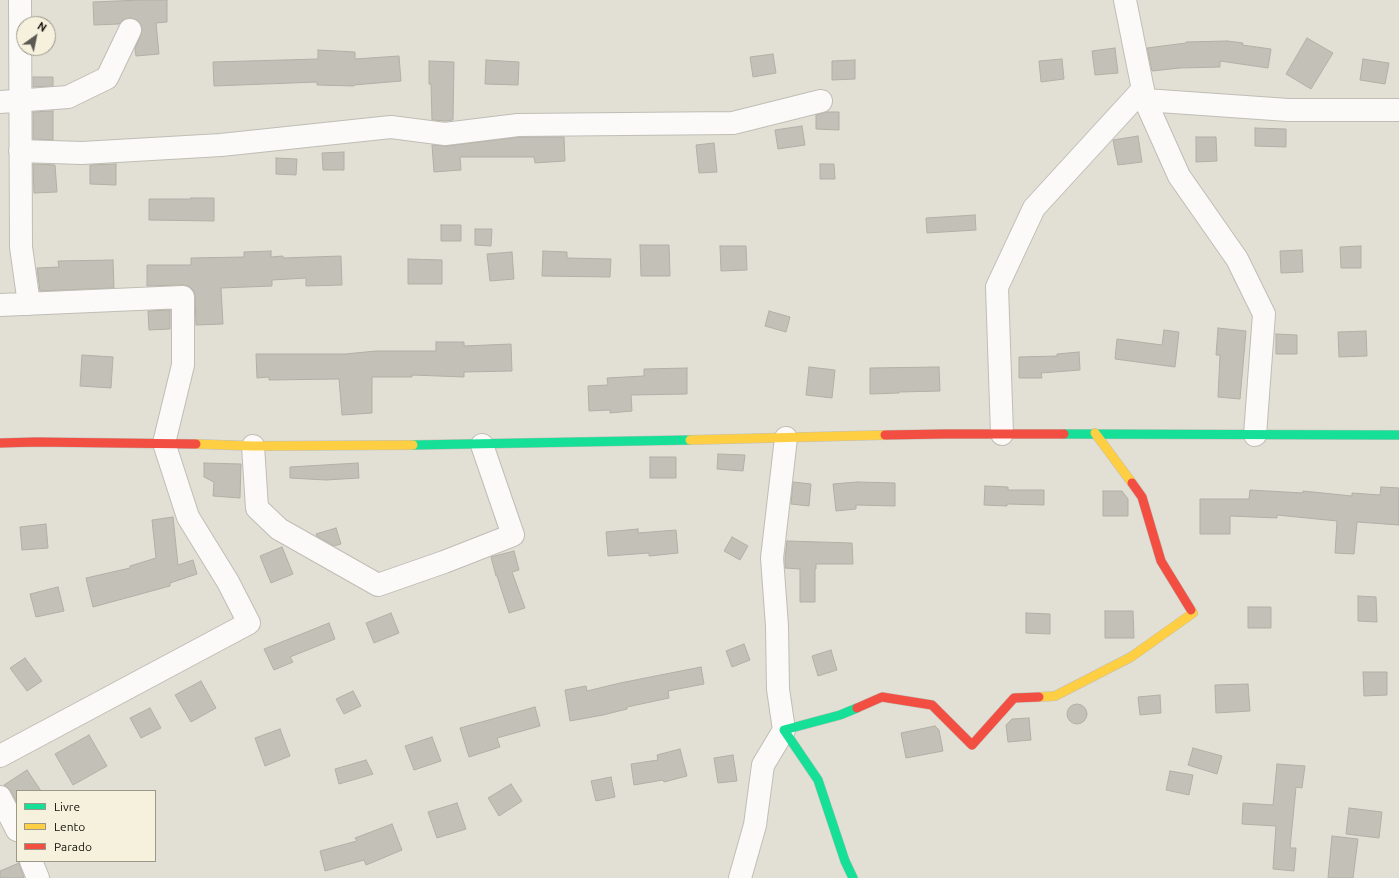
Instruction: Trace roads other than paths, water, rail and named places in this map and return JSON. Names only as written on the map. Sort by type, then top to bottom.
[{"type":"street","points":[[20,0],[10,102],[20,151],[21,247],[29,304]]},
{"type":"street","points":[[1126,0],[1144,95],[1179,176],[1238,259],[1264,314],[1255,435]]},
{"type":"street","points":[[10,102],[68,97],[107,78],[130,30]]},
{"type":"street","points":[[1144,95],[1288,110],[1399,110]]},
{"type":"street","points":[[1002,434],[997,287],[1034,208],[1144,95]]},
{"type":"street","points":[[20,151],[82,153],[221,145],[391,127],[445,134],[518,125],[733,123],[821,101]]},
{"type":"street","points":[[0,304],[29,304],[183,296],[183,365],[164,443],[188,516],[228,582],[248,622],[0,756]]},
{"type":"street","points":[[740,878],[755,825],[763,765],[784,730],[840,715],[882,697],[932,705],[972,745],[1014,698],[1055,696],[1131,657],[1193,613],[1161,561],[1142,497],[1095,433]]},
{"type":"street","points":[[0,443],[164,443],[253,446],[482,445],[1002,434],[1095,433],[1399,435]]},
{"type":"street","points":[[786,438],[772,558],[777,626],[778,688],[784,730],[818,780],[845,860],[853,878]]},
{"type":"street","points":[[253,446],[257,508],[279,529],[378,586],[513,535],[482,445]]},
{"type":"street","points":[[0,797],[16,828]]},
{"type":"street","points":[[31,862],[38,878]]}]
